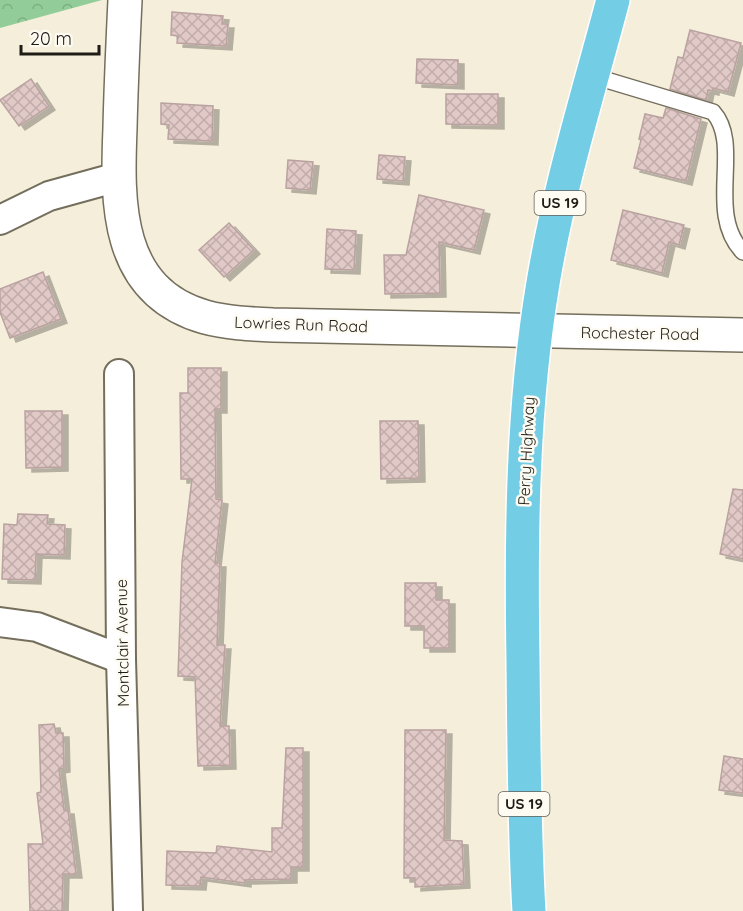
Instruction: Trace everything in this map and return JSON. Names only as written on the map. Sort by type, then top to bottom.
[{"type":"main road","name":"Perry Highway","points":[[529,911],[525,834],[521,543],[525,445],[536,331],[554,231],[613,0]]},
{"type":"street","name":"Lowries Run Road","points":[[125,0],[118,177],[122,223],[137,264],[150,282],[167,298],[184,309],[205,317],[226,321],[273,325],[536,331]]},
{"type":"street","points":[[0,220],[49,196],[118,177]]},
{"type":"street","name":"Rochester Road","points":[[536,331],[743,335]]},
{"type":"street","name":"Montclair Avenue","points":[[119,374],[121,659],[128,911]]},
{"type":"street","points":[[0,622],[37,627],[121,659]]},
{"type":"lane","points":[[593,76],[713,112],[723,117],[732,126],[740,144]]},
{"type":"lane","points":[[740,174],[732,225],[737,246],[743,252]]},
{"type":"green space","points":[[0,0],[102,0],[0,28]]},
{"type":"building","points":[[172,12],[223,16],[222,24],[228,24],[226,46],[177,43],[178,36],[171,35]]},
{"type":"building","points":[[690,30],[741,43],[728,92],[713,88],[713,91],[708,90],[706,100],[670,89],[678,57],[683,58]]},
{"type":"building","points":[[417,59],[458,60],[458,85],[416,83]]},
{"type":"building","points":[[31,79],[49,106],[19,126],[0,100]]},
{"type":"building","points":[[446,94],[498,94],[498,125],[446,124]]},
{"type":"building","points":[[161,103],[213,106],[212,141],[168,139],[169,125],[161,124]]},
{"type":"building","points":[[666,108],[701,119],[686,181],[634,168],[645,114],[663,118]]},
{"type":"building","points":[[379,155],[405,157],[403,181],[377,179]]},
{"type":"building","points":[[288,160],[313,162],[310,190],[286,188]]},
{"type":"building","points":[[419,195],[484,210],[474,250],[439,242],[440,293],[385,294],[384,255],[406,255]]},
{"type":"building","points":[[623,210],[684,225],[679,245],[669,242],[662,273],[611,260]]},
{"type":"building","points":[[229,223],[254,250],[224,277],[199,250]]},
{"type":"building","points":[[327,229],[356,231],[354,270],[325,269]]},
{"type":"building","points":[[43,272],[61,319],[10,338],[0,312],[0,289]]},
{"type":"building","points":[[188,368],[221,368],[221,409],[215,409],[216,499],[222,500],[215,563],[220,563],[217,645],[225,645],[220,726],[229,726],[230,765],[198,766],[195,677],[178,676],[182,562],[192,479],[181,479],[180,393],[188,393]]},
{"type":"building","points":[[25,411],[62,411],[62,467],[26,468]]},
{"type":"building","points":[[380,421],[418,421],[419,478],[381,479]]},
{"type":"building","points":[[733,489],[743,490],[743,559],[720,554]]},
{"type":"building","points":[[18,514],[48,515],[47,524],[65,525],[64,555],[36,554],[35,580],[2,579],[4,524],[17,525]]},
{"type":"building","points":[[405,583],[436,583],[436,600],[449,600],[449,648],[424,648],[424,626],[405,626]]},
{"type":"building","points":[[54,724],[56,733],[63,733],[64,768],[59,769],[64,810],[68,810],[76,874],[63,874],[62,911],[30,911],[28,844],[43,844],[37,793],[41,792],[39,725]]},
{"type":"building","points":[[405,730],[446,730],[444,840],[462,841],[464,884],[415,887],[415,878],[404,878]]},
{"type":"building","points":[[286,748],[303,748],[303,867],[291,867],[291,879],[245,880],[245,883],[201,877],[200,886],[166,885],[167,851],[216,853],[217,846],[272,852],[272,828],[282,828]]},
{"type":"building","points":[[724,756],[743,759],[743,793],[719,790]]}]
